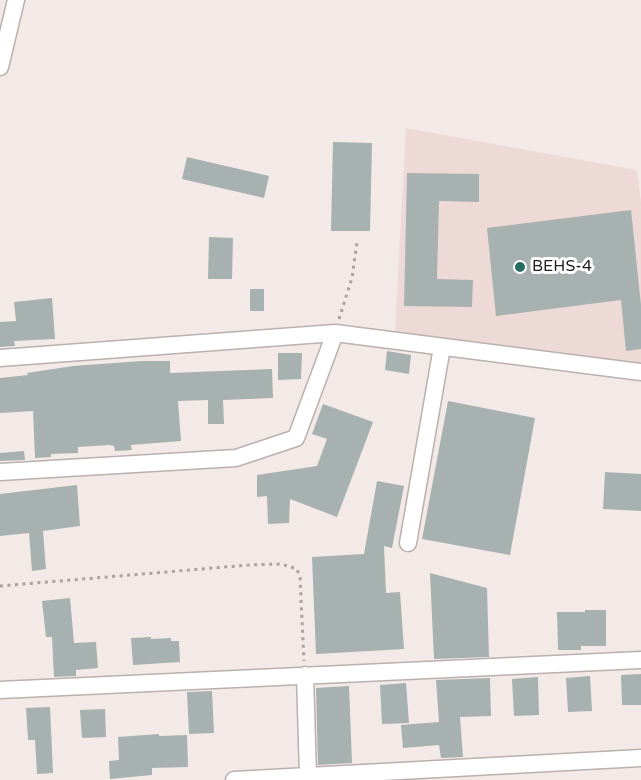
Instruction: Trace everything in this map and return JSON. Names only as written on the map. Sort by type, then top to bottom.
[{"type":"street","points":[[0,67],[16,0]]},
{"type":"street","points":[[0,472],[236,458],[296,438],[335,333]]},
{"type":"street","points":[[0,358],[335,333],[641,372]]},
{"type":"street","points":[[408,543],[442,347]]},
{"type":"street","points":[[0,690],[641,660]]},
{"type":"street","points":[[305,675],[309,778]]},
{"type":"street","points":[[234,780],[309,778],[641,758]]},
{"type":"path","points":[[335,333],[352,278],[357,242]]},
{"type":"path","points":[[0,586],[281,564],[297,569],[300,578],[305,675]]},
{"type":"shaded area","name":"BEHS-4","points":[[406,128],[637,170],[641,202],[641,366],[442,342],[395,331]]},
{"type":"building","points":[[333,142],[372,143],[370,231],[331,231]]},
{"type":"building","points":[[187,157],[269,176],[264,198],[182,179]]},
{"type":"building","points":[[407,173],[479,174],[479,202],[439,201],[437,279],[473,280],[472,307],[404,306]]},
{"type":"building","points":[[631,210],[641,305],[641,349],[626,351],[621,300],[496,316],[487,228]]},
{"type":"building","points":[[209,237],[233,238],[232,279],[208,279]]},
{"type":"building","points":[[250,289],[264,289],[264,311],[250,311]]},
{"type":"building","points":[[52,298],[55,339],[14,341],[15,346],[0,347],[0,322],[16,321],[14,302]]},
{"type":"building","points":[[387,351],[411,355],[409,374],[385,370]]},
{"type":"building","points":[[278,353],[302,353],[301,379],[278,380]]},
{"type":"building","points":[[170,361],[170,373],[272,369],[273,398],[223,400],[224,424],[208,424],[208,400],[178,401],[181,441],[131,445],[132,450],[115,451],[114,446],[109,445],[78,447],[78,453],[51,454],[51,457],[35,458],[33,411],[0,413],[0,378],[73,366]]},
{"type":"building","points":[[448,401],[535,418],[510,555],[422,539]]},
{"type":"building","points":[[323,404],[373,422],[337,517],[290,499],[289,523],[268,524],[267,496],[257,497],[257,475],[317,466],[327,439],[312,434]]},
{"type":"building","points":[[24,451],[25,460],[0,461],[0,453]]},
{"type":"building","points":[[605,472],[641,474],[641,511],[603,509]]},
{"type":"building","points":[[377,481],[404,486],[392,548],[384,546],[386,593],[400,592],[404,649],[316,654],[312,557],[364,554]]},
{"type":"building","points":[[77,485],[80,526],[43,531],[46,569],[32,571],[29,533],[0,536],[0,494]]},
{"type":"building","points":[[430,573],[487,588],[489,657],[434,659]]},
{"type":"building","points":[[70,598],[74,643],[96,642],[98,668],[76,670],[76,676],[54,677],[52,637],[46,637],[42,601]]},
{"type":"building","points":[[585,610],[606,610],[606,646],[581,646],[581,650],[558,650],[557,612],[585,612]]},
{"type":"building","points":[[151,637],[151,639],[171,638],[171,641],[179,641],[180,662],[133,665],[131,638]]},
{"type":"building","points":[[641,674],[641,705],[622,705],[621,675]]},
{"type":"building","points":[[590,676],[592,711],[568,712],[566,678]]},
{"type":"building","points":[[538,677],[539,715],[514,716],[512,679]]},
{"type":"building","points":[[490,678],[491,716],[460,717],[463,757],[441,758],[439,745],[403,748],[401,725],[439,722],[436,680]]},
{"type":"building","points":[[406,683],[409,723],[382,724],[380,685]]},
{"type":"building","points":[[349,686],[352,763],[318,765],[316,688]]},
{"type":"building","points":[[212,691],[214,733],[189,734],[187,692]]},
{"type":"building","points":[[50,707],[53,773],[37,774],[35,740],[28,740],[26,708]]},
{"type":"building","points":[[105,709],[106,737],[82,738],[80,710]]},
{"type":"building","points":[[159,734],[159,736],[187,735],[188,767],[152,768],[152,775],[110,779],[109,761],[119,760],[118,737]]},
{"type":"place","name":"BEHS-4","points":[[520,267]]}]
